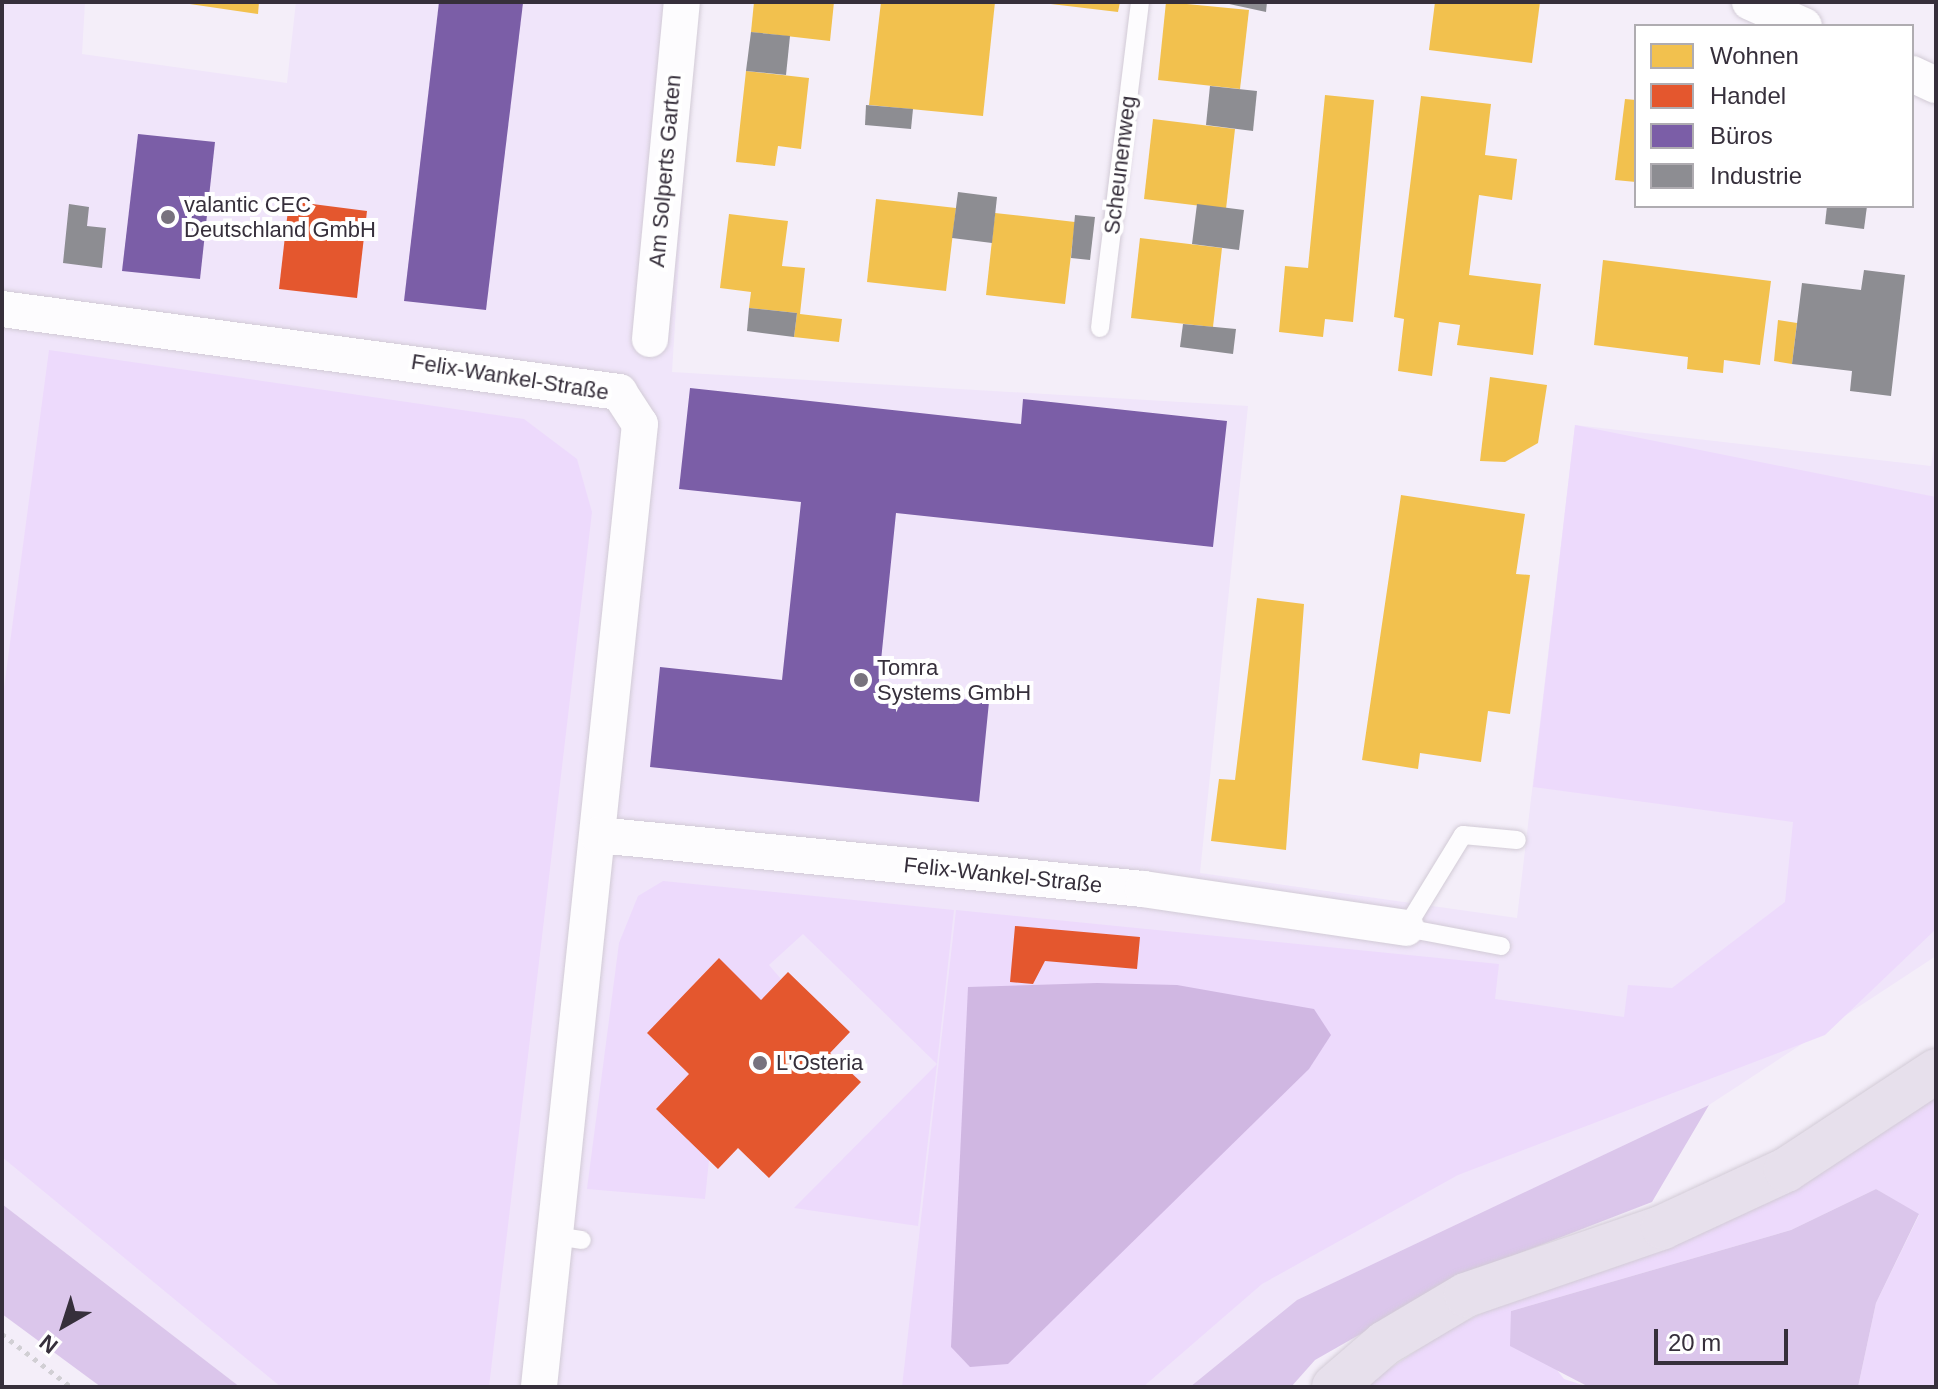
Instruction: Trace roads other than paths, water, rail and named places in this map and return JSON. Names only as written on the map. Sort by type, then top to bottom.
[{"type":"highway","points":[[1334,1387],[1385,1343],[1466,1295],[1663,1227],[1786,1170],[1936,1071]]},
{"type":"street","name":"Am Solperts Garten","points":[[650,339],[682,2]]},
{"type":"street","points":[[1750,2],[1800,24]]},
{"type":"street","points":[[1914,75],[1936,85]]},
{"type":"street","name":"Felix-Wankel-Straße","points":[[2,309],[619,392],[640,424],[598,835],[569,1238],[539,1387]]},
{"type":"street","name":"Felix-Wankel-Straße","points":[[598,835],[1143,889],[1406,928]]},
{"type":"lane","name":"Scheunenweg","points":[[1100,328],[1140,2]]},
{"type":"lane","points":[[1501,946],[1406,928],[1463,835],[1517,840]]},
{"type":"place","name":"valantic CEC Deutschland GmbH","points":[[168,217]]},
{"type":"place","name":"Tomra Systems GmbH","points":[[861,680]]},
{"type":"place","name":"L'Osteria","points":[[760,1063]]}]
